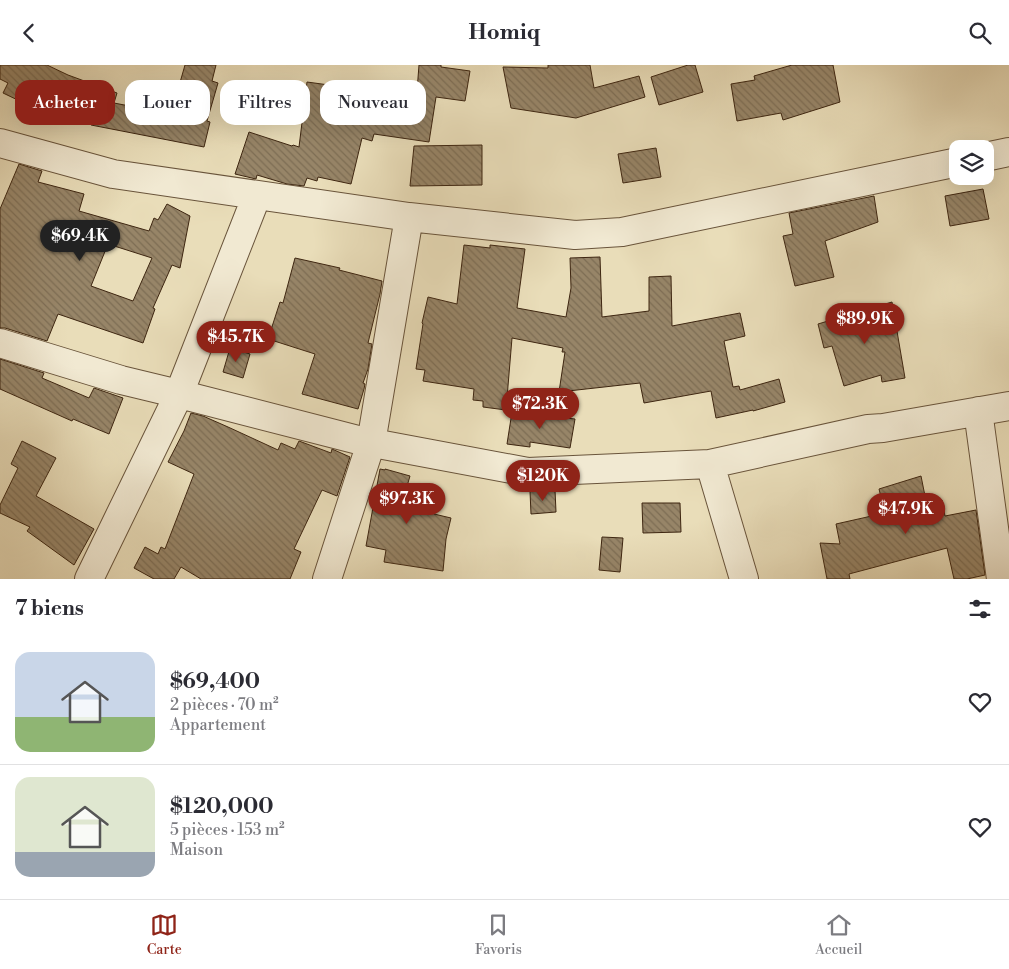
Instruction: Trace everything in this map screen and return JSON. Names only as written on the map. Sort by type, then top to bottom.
[{"type":"street","points":[[0,143],[113,174],[409,217],[575,235],[622,232],[949,164]]},
{"type":"street","points":[[994,155],[1009,152]]},
{"type":"street","points":[[89,579],[179,394],[257,195]]},
{"type":"street","points":[[327,579],[371,443],[409,217]]},
{"type":"street","points":[[0,343],[121,380],[371,443],[528,472],[710,464],[868,429],[1009,406]]},
{"type":"street","points":[[978,411],[1001,579]]},
{"type":"street","points":[[710,464],[744,579]]},
{"type":"building","points":[[0,65],[47,65],[82,80],[15,80],[15,99],[3,93],[8,83],[0,79]]},
{"type":"building","points":[[185,65],[216,65],[212,81],[218,83],[210,111],[210,80],[181,80]]},
{"type":"building","points":[[419,65],[441,65],[441,67],[470,71],[465,101],[436,97],[429,142],[374,134],[372,141],[362,138],[351,184],[318,177],[317,181],[307,178],[304,186],[287,184],[257,175],[256,179],[235,174],[249,132],[299,147],[302,125],[310,125],[310,82],[320,84],[320,125],[426,125],[426,80],[418,80]]},
{"type":"building","points":[[548,65],[590,65],[594,88],[639,76],[645,97],[576,118],[511,108],[503,67],[548,68]]},
{"type":"building","points":[[688,65],[695,65],[703,92],[659,105],[651,77]]},
{"type":"building","points":[[792,65],[833,65],[840,102],[783,120],[781,113],[737,121],[731,84],[755,80],[754,76]]},
{"type":"building","points":[[115,103],[125,105],[125,125],[209,125],[204,147],[91,125],[115,125]]},
{"type":"building","points":[[482,145],[482,185],[410,186],[414,146]]},
{"type":"building","points":[[656,148],[661,177],[623,183],[618,154]]},
{"type":"building","points":[[19,164],[42,171],[38,182],[84,194],[79,211],[149,231],[154,218],[158,220],[167,204],[190,216],[180,268],[172,265],[153,308],[155,309],[143,343],[58,314],[47,341],[0,328],[0,209]],"holes":[[[108,244],[152,258],[133,301],[91,286]]]},
{"type":"building","points":[[983,189],[989,219],[950,226],[945,196]]},
{"type":"building","points":[[874,196],[878,222],[825,241],[834,277],[795,286],[783,236],[793,234],[789,213]]},
{"type":"building","points":[[464,245],[490,248],[490,245],[525,249],[517,308],[566,317],[571,288],[570,258],[600,257],[602,317],[649,311],[649,277],[671,276],[672,326],[740,313],[745,336],[724,341],[733,387],[739,386],[740,390],[779,379],[785,402],[753,411],[716,418],[711,391],[644,403],[640,383],[559,392],[565,352],[562,352],[563,348],[512,338],[506,410],[483,407],[483,401],[473,400],[474,389],[423,381],[425,370],[416,369],[422,323],[428,297],[457,304]]},
{"type":"building","points":[[295,258],[340,268],[339,270],[382,281],[368,343],[372,344],[368,369],[358,409],[302,394],[315,354],[268,339],[280,302],[283,303]]},
{"type":"building","points":[[892,302],[905,378],[882,382],[881,375],[844,386],[832,346],[824,348],[818,324]]},
{"type":"building","points":[[230,348],[250,354],[243,378],[223,372]]},
{"type":"building","points":[[0,359],[44,373],[42,378],[89,398],[94,388],[123,398],[109,434],[73,419],[72,421],[0,389]]},
{"type":"building","points":[[512,412],[575,419],[570,448],[530,442],[530,447],[507,444]]},
{"type":"building","points":[[191,413],[203,416],[278,450],[281,443],[295,449],[299,441],[331,453],[332,449],[350,457],[337,496],[322,490],[294,549],[301,552],[290,579],[201,579],[181,567],[174,579],[154,579],[134,568],[145,547],[158,554],[161,547],[165,549],[194,474],[168,462]]},
{"type":"building","points":[[22,441],[56,458],[36,496],[94,529],[74,565],[27,531],[30,527],[0,513],[0,505],[18,468],[11,464]]},
{"type":"building","points":[[380,469],[410,476],[405,493],[438,500],[434,514],[451,518],[446,539],[443,571],[384,562],[386,550],[366,546]]},
{"type":"building","points":[[921,476],[926,501],[942,500],[945,516],[976,510],[985,575],[967,579],[954,579],[947,548],[849,574],[850,579],[827,579],[820,543],[840,544],[836,524],[885,513],[879,489]]},
{"type":"building","points":[[555,490],[556,512],[531,514],[530,491]]},
{"type":"building","points":[[642,503],[680,503],[681,532],[643,533]]},
{"type":"building","points":[[602,537],[623,538],[620,572],[599,570]]}]
